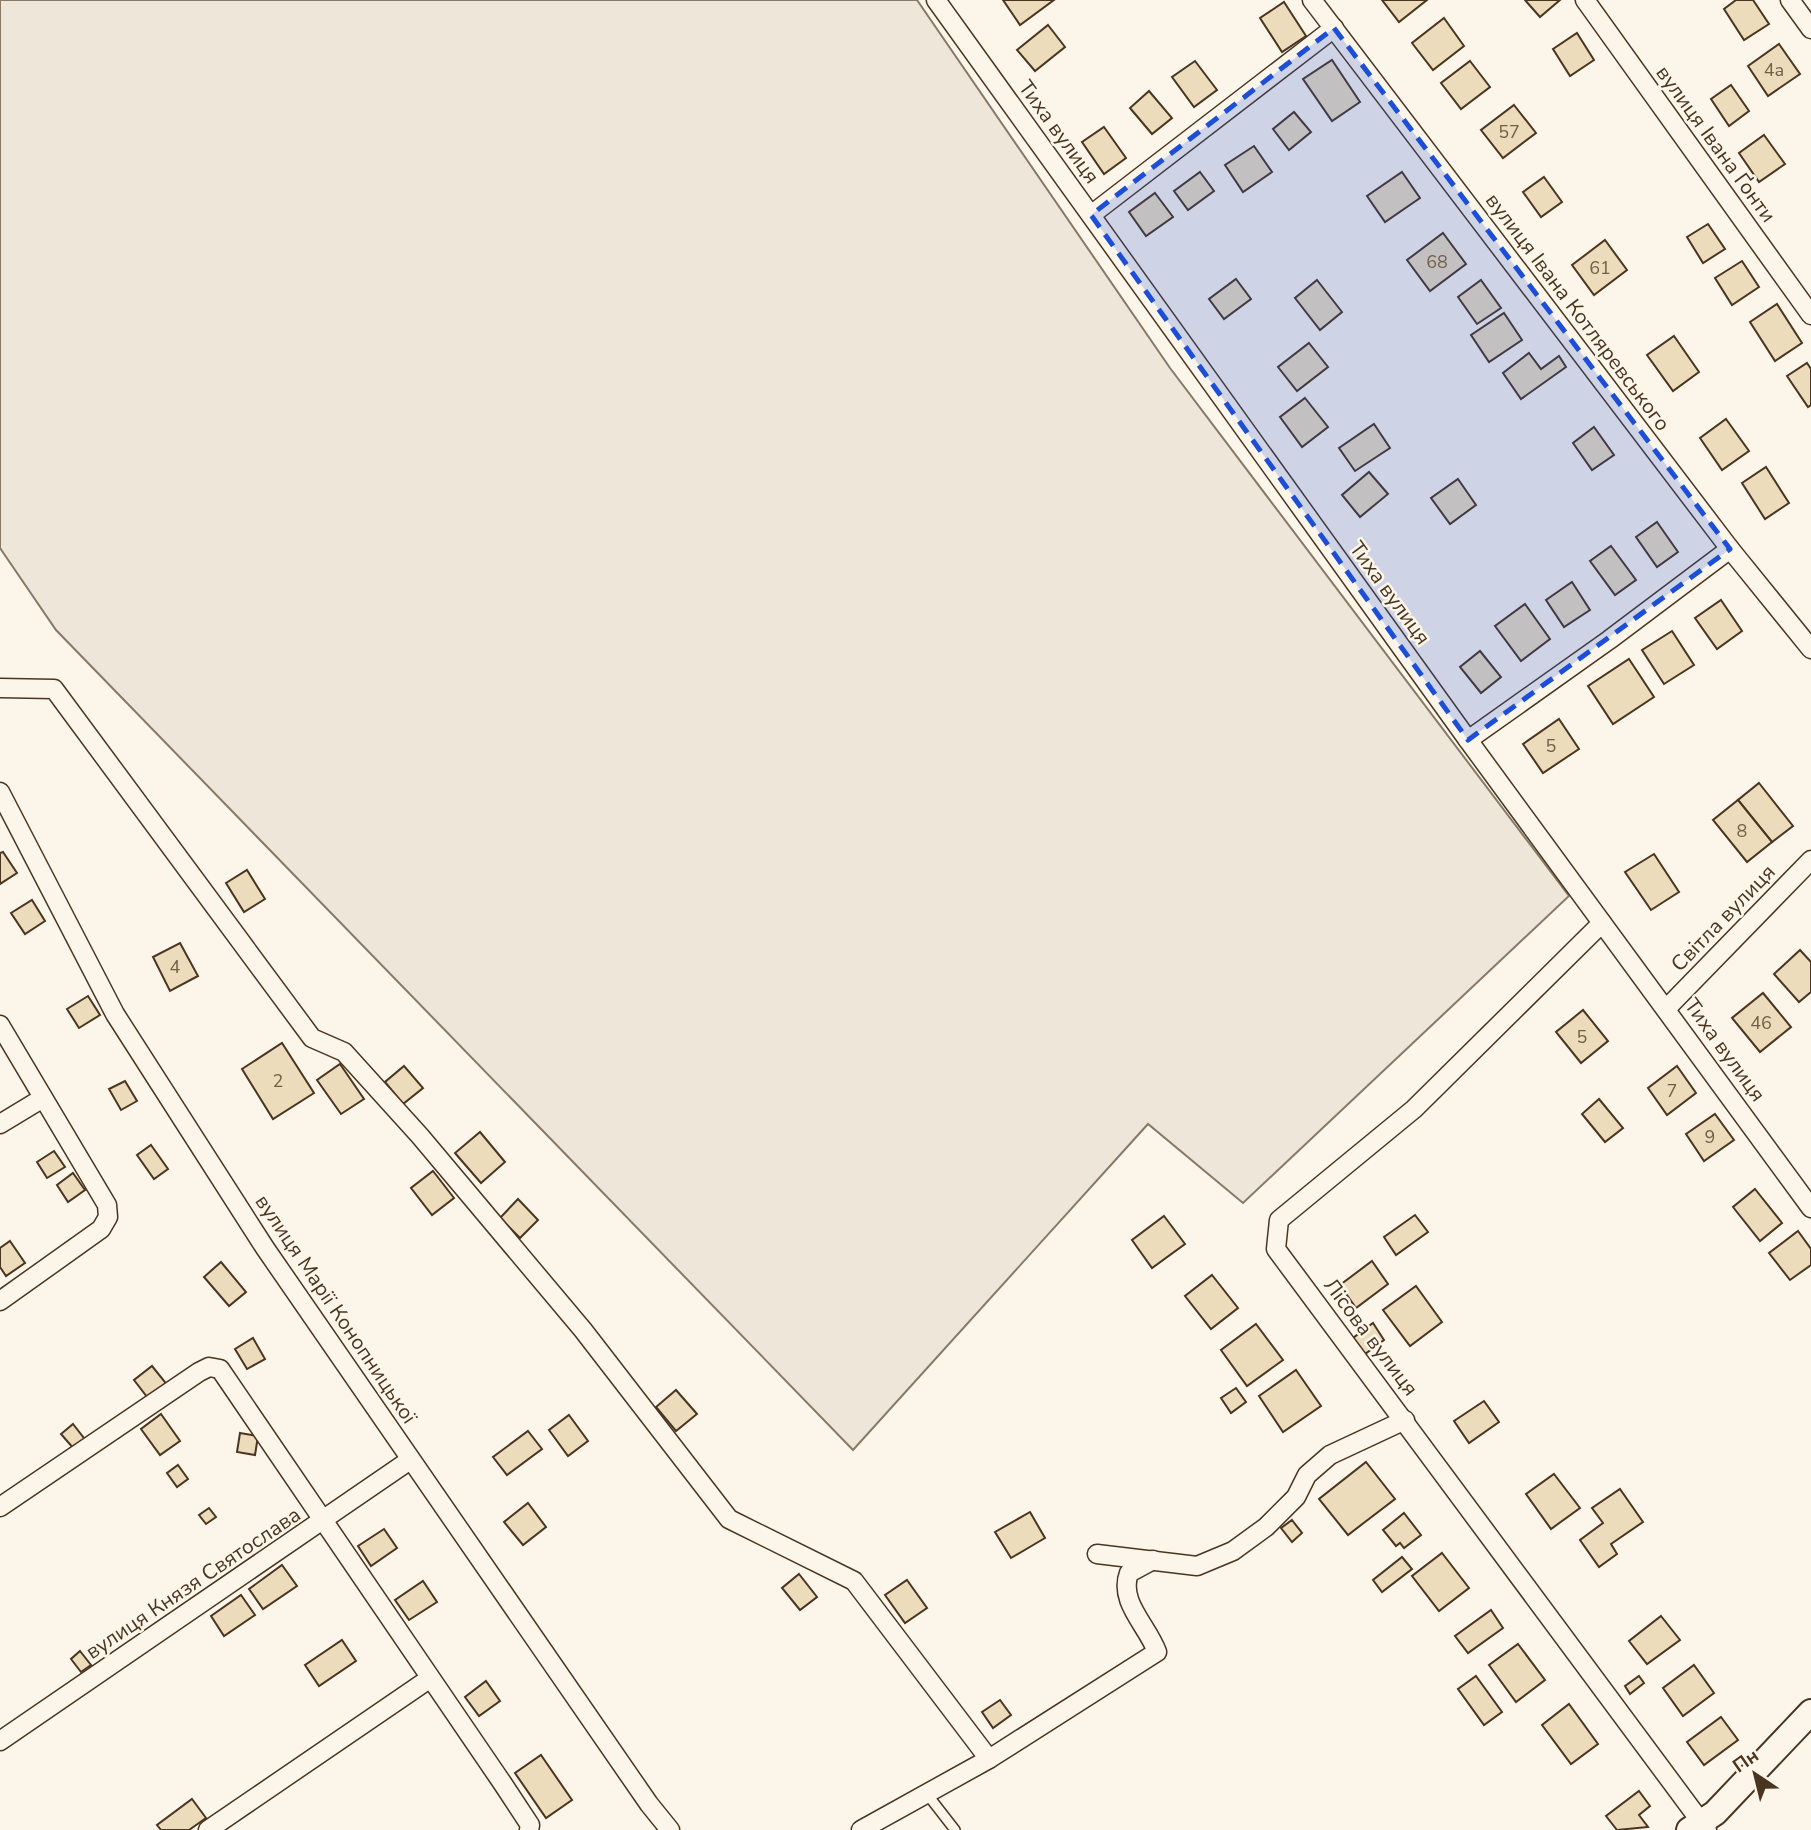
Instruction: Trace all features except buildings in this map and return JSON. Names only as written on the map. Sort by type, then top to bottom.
[{"type":"street","name":"Тиха вулиця","points":[[936,0],[1468,740],[1811,1208]]},
{"type":"street","name":"вулиця Івана Котляревського","points":[[1312,0],[1730,549],[1811,649]]},
{"type":"street","name":"вулиця Івана Ґонти","points":[[1585,0],[1811,315]]},
{"type":"street","points":[[1790,0],[1811,29]]},
{"type":"street","points":[[1091,215],[1334,28]]},
{"type":"street","points":[[1468,740],[1609,640],[1730,549]]},
{"type":"street","points":[[0,688],[54,689],[312,1038],[344,1052],[420,1136],[583,1330],[729,1519],[854,1581],[989,1759]]},
{"type":"street","name":"вулиця Марії Конопницької","points":[[0,792],[115,1014],[265,1248],[649,1804],[670,1830]]},
{"type":"street","name":"Світла вулиця","points":[[1667,1008],[1811,860]]},
{"type":"street","name":"Лісова вулиця","points":[[1602,923],[1414,1109],[1279,1220],[1276,1249],[1405,1420],[1698,1827]]},
{"type":"street","points":[[0,1025],[107,1205],[108,1217],[101,1229],[0,1301]]},
{"type":"street","points":[[0,1124],[44,1098]]},
{"type":"street","points":[[0,1507],[209,1367],[220,1370],[530,1825],[529,1830]]},
{"type":"street","points":[[1097,1554],[1197,1566],[1233,1551],[1289,1504],[1307,1475],[1330,1455],[1405,1420]]},
{"type":"street","name":"вулиця Князя Святослава","points":[[0,1741],[323,1523],[410,1460]]},
{"type":"street","points":[[861,1830],[989,1759],[1157,1653],[1152,1636],[1127,1598],[1125,1586],[1129,1573],[1153,1560]]},
{"type":"street","points":[[208,1830],[429,1679]]},
{"type":"street","points":[[1698,1827],[1715,1813],[1811,1712]]},
{"type":"lane","points":[[926,1794],[955,1830]]},
{"type":"highlighted area","points":[[1334,28],[1730,549],[1468,740],[1091,215]]},
{"type":"shaded area","points":[[0,0],[917,0],[1170,368],[1569,896],[1243,1203],[1148,1124],[853,1450],[56,630],[0,548]]}]
